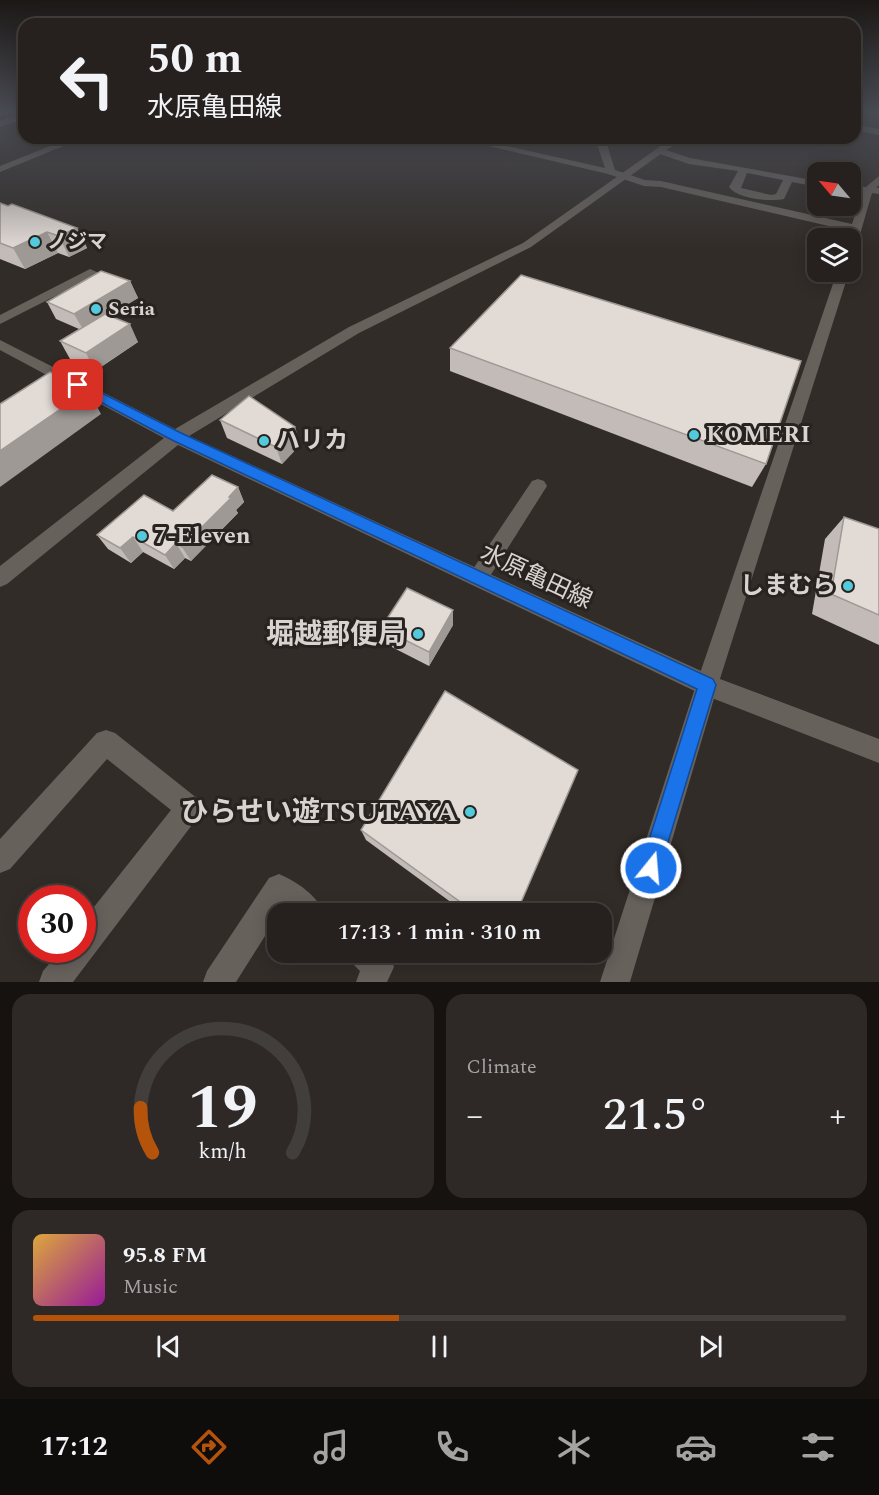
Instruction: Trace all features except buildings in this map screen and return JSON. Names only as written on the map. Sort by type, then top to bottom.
[{"type":"street","points":[[0,169],[28,158]]},
{"type":"street","points":[[544,158],[852,228]]},
{"type":"street","points":[[609,158],[617,175]]},
{"type":"street","points":[[0,578],[176,436],[354,330],[527,244],[617,175],[648,158]]},
{"type":"street","points":[[680,158],[807,183]]},
{"type":"street","points":[[744,170],[734,187],[737,190],[771,198],[780,197],[788,180]]},
{"type":"street","points":[[856,228],[879,178]]},
{"type":"street","points":[[0,320],[90,273],[133,290]]},
{"type":"street","points":[[615,982],[707,685],[840,282]]},
{"type":"street","name":"水原亀田線","points":[[0,344],[176,436],[707,685],[879,751]]},
{"type":"street","points":[[478,578],[538,486]]},
{"type":"street","points":[[0,859],[106,742],[189,808],[96,928]]},
{"type":"street","points":[[269,903],[279,888],[297,903]]},
{"type":"street","points":[[218,982],[267,906]]},
{"type":"street","points":[[54,982],[69,963]]},
{"type":"street","points":[[371,982],[379,967],[374,963]]},
{"type":"place","name":"ノジマ","points":[[35,242]]},
{"type":"place","name":"Seria","points":[[96,309]]},
{"type":"place","name":"KOMERI","points":[[694,435]]},
{"type":"place","name":"ハリカ","points":[[264,441]]},
{"type":"place","name":"7-Eleven","points":[[142,536]]},
{"type":"place","name":"しまむら","points":[[848,586]]},
{"type":"place","name":"堀越郵便局","points":[[418,634]]},
{"type":"place","name":"ひらせい遊TSUTAYA","points":[[470,812]]},
{"type":"route","points":[[78,385],[176,436],[707,685],[651,868]]}]
